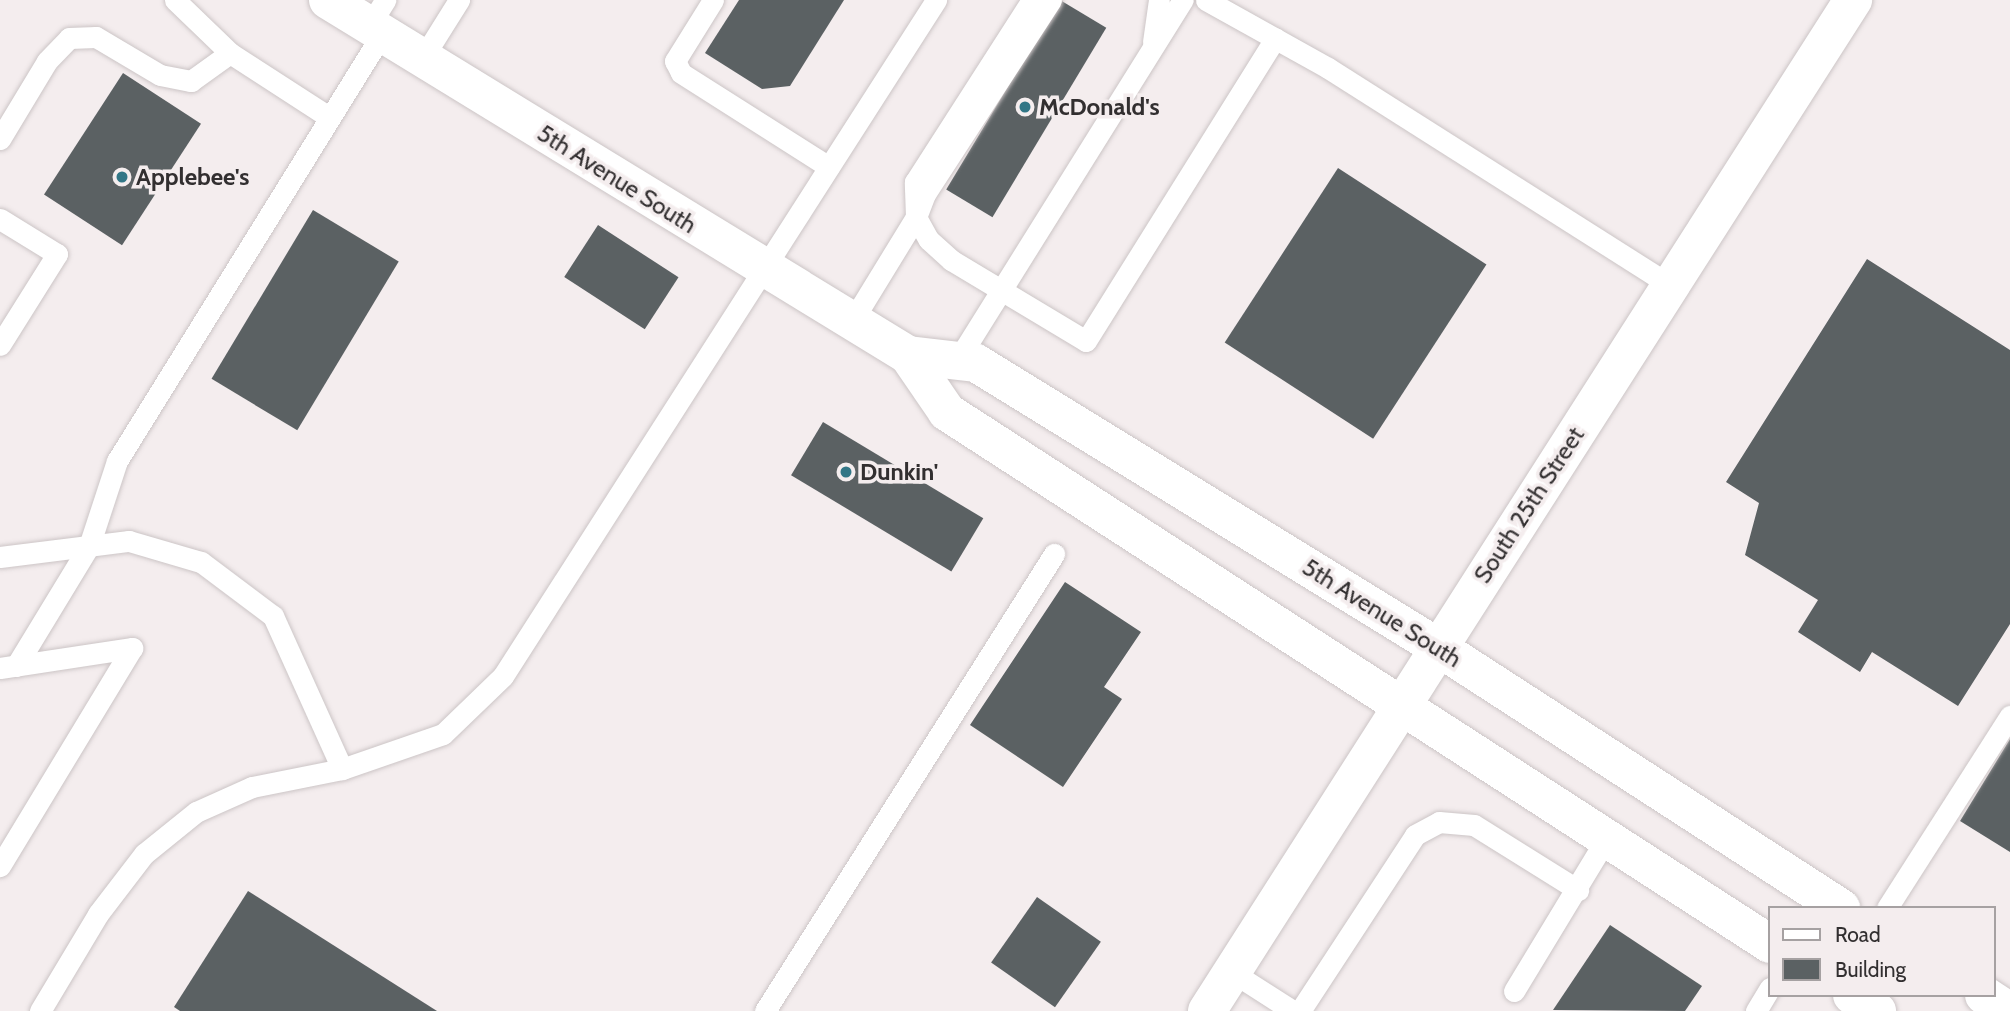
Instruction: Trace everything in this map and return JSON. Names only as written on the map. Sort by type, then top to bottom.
[{"type":"main road","name":"5th Avenue South","points":[[328,0],[379,20],[422,59],[851,323],[908,355],[976,363],[1438,648],[1838,906]]},
{"type":"main road","name":"South 25th Street","points":[[1207,1011],[1853,0]]},
{"type":"main road","name":"5th Avenue South","points":[[908,355],[947,412],[1399,709],[1769,943]]},
{"type":"main road","points":[[1855,997],[1877,1011]]},
{"type":"main road","points":[[1987,997],[2010,1011]]},
{"type":"lane","points":[[175,0],[230,53],[329,117]]},
{"type":"lane","points":[[422,59],[459,0]]},
{"type":"lane","points":[[713,0],[675,61],[681,73],[829,167]]},
{"type":"lane","points":[[40,1011],[98,914],[144,854],[196,812],[252,787],[342,769],[443,734],[502,676],[936,0]]},
{"type":"lane","points":[[1032,0],[915,182],[916,217],[929,240],[951,260],[1086,341],[1275,38]]},
{"type":"lane","points":[[851,323],[916,217],[925,194],[1051,0]]},
{"type":"lane","points":[[1152,47],[1159,0]]},
{"type":"lane","points":[[957,361],[1183,0]]},
{"type":"lane","points":[[1206,0],[1275,38],[1670,285]]},
{"type":"lane","points":[[8,667],[89,546],[117,461],[329,117],[379,20]]},
{"type":"lane","points":[[0,139],[47,61],[69,38],[96,37],[160,75],[191,80],[230,53]]},
{"type":"lane","points":[[0,219],[57,254],[0,345]]},
{"type":"lane","points":[[0,557],[129,541],[201,562],[273,616],[342,769]]},
{"type":"lane","points":[[765,1011],[1054,554]]},
{"type":"lane","points":[[0,866],[132,648],[8,667]]},
{"type":"lane","points":[[1888,906],[2010,716]]},
{"type":"lane","points":[[1300,1011],[1415,835],[1439,822],[1474,825],[1578,890]]},
{"type":"lane","points":[[1514,991],[1578,890],[1606,838]]},
{"type":"lane","points":[[1232,972],[1293,1011]]},
{"type":"lane","points":[[1756,1011],[1769,990]]},
{"type":"building","points":[[739,0],[844,0],[790,86],[762,89],[705,53]]},
{"type":"building","name":"McDonald's","points":[[1060,0],[1106,28],[992,217],[946,189]]},
{"type":"building","points":[[123,73],[201,124],[122,245],[44,195]]},
{"type":"building","points":[[1338,168],[1486,264],[1373,439],[1225,342]]},
{"type":"building","points":[[313,210],[399,262],[297,430],[212,379]]},
{"type":"building","points":[[598,225],[679,277],[645,329],[564,277]]},
{"type":"building","points":[[1867,259],[2010,350],[2010,624],[1958,706],[1872,652],[1860,672],[1798,632],[1818,600],[1745,555],[1759,503],[1726,482]]},
{"type":"building","points":[[823,422],[983,518],[951,571],[791,475]]},
{"type":"building","points":[[1065,582],[1141,632],[1104,687],[1122,699],[1063,787],[970,725]]},
{"type":"building","points":[[2010,739],[2010,852],[1960,821]]},
{"type":"building","points":[[248,891],[437,1011],[180,1011],[174,1007]]},
{"type":"building","points":[[1037,897],[1101,942],[1055,1007],[991,963]]},
{"type":"building","points":[[1610,925],[1702,986],[1685,1011],[1553,1010]]},
{"type":"place","name":"McDonald's","points":[[1025,107]]},
{"type":"place","name":"Applebee's","points":[[122,177]]},
{"type":"place","name":"Dunkin'","points":[[846,472]]}]
